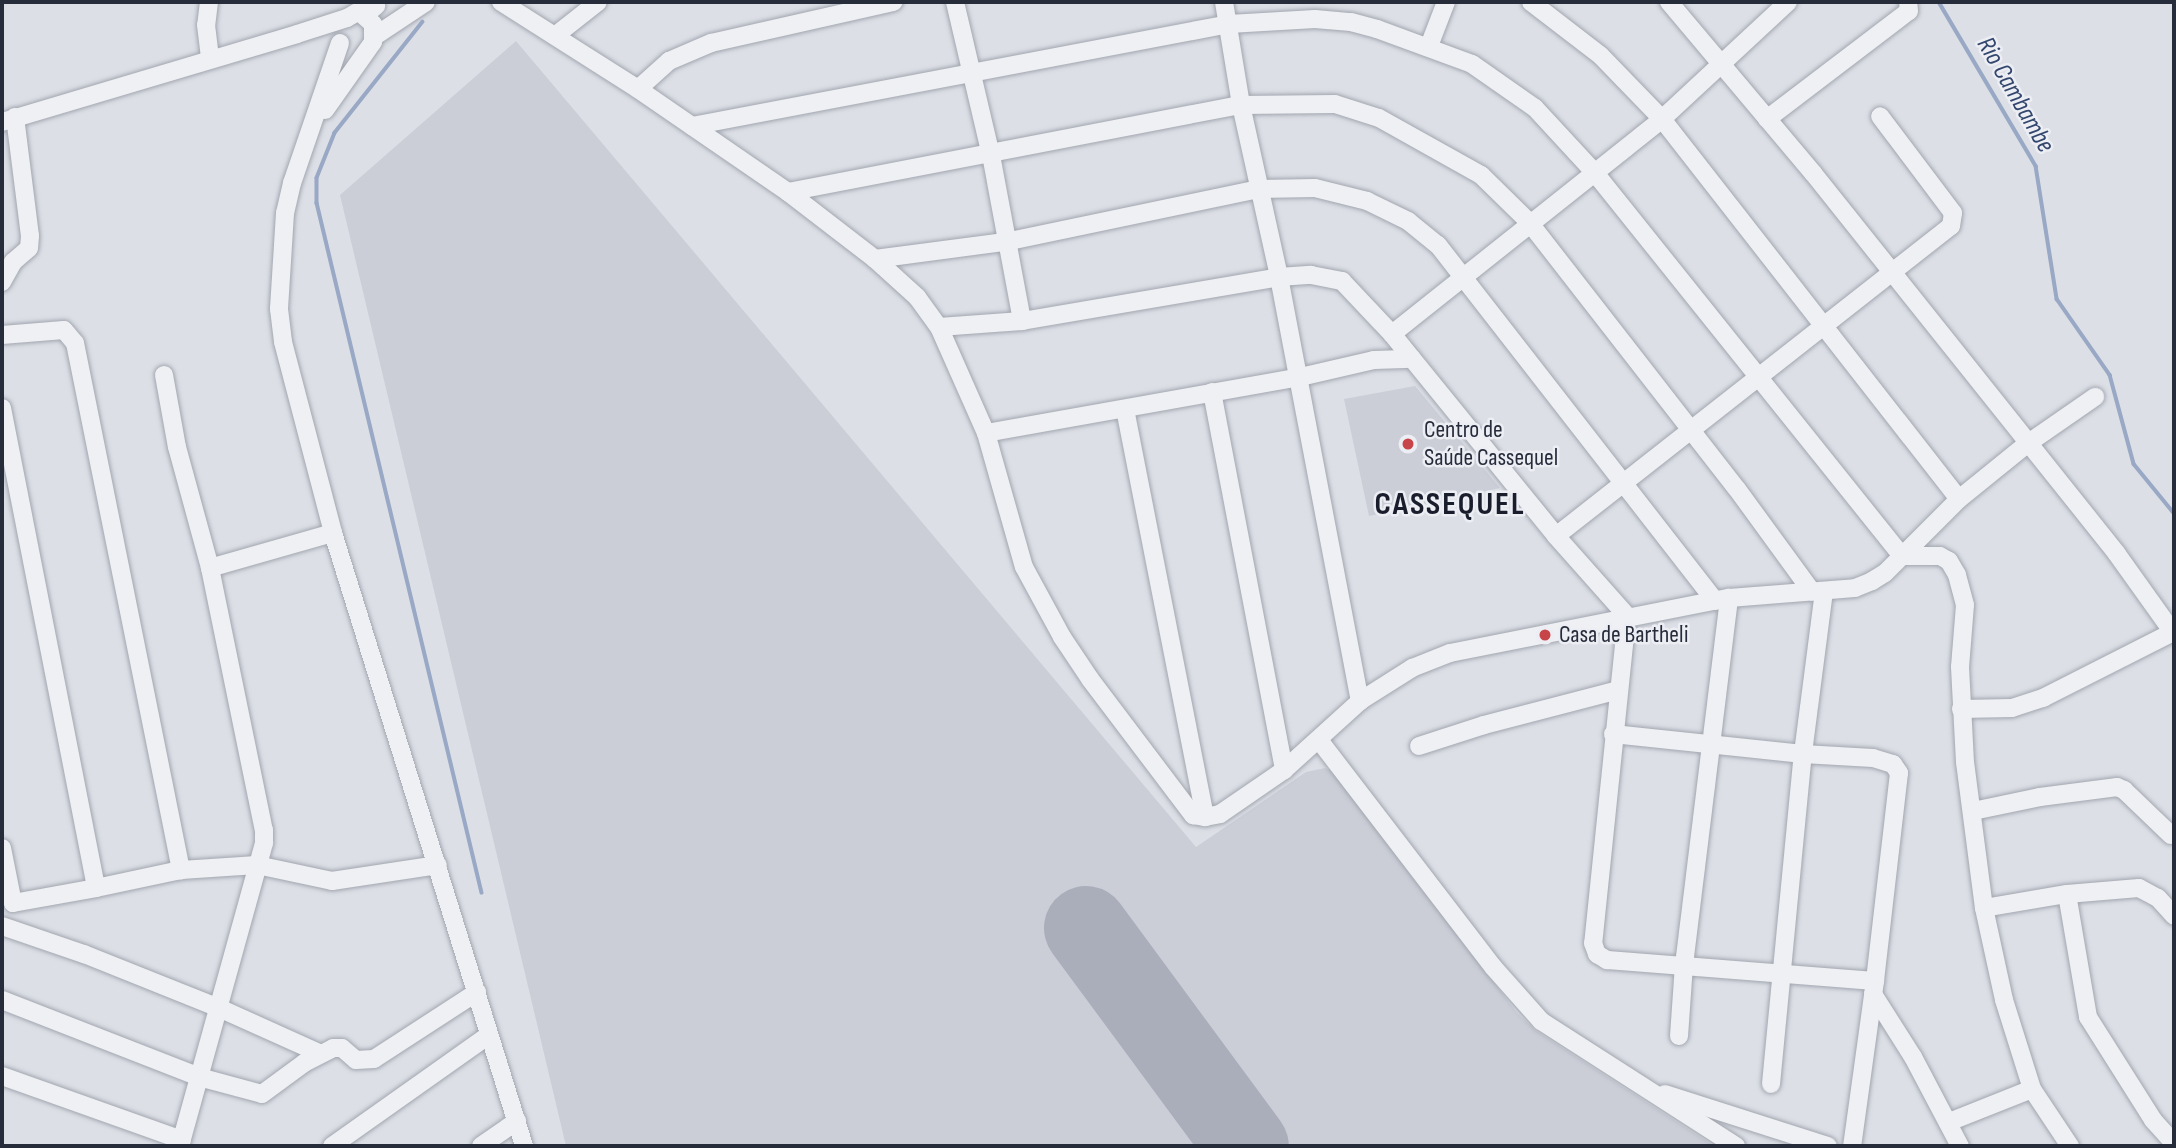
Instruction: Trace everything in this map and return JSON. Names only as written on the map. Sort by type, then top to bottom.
[{"type":"street","points":[[209,2],[206,25],[210,59]]},
{"type":"street","points":[[2,282],[13,262],[29,248],[30,236],[8,119],[297,34],[347,18],[375,2]]},
{"type":"street","points":[[292,183],[324,111],[372,41],[373,24],[364,16],[381,2]]},
{"type":"street","points":[[297,34],[339,38],[354,52],[426,2]]},
{"type":"street","points":[[501,2],[638,89],[788,192],[876,259],[917,297],[939,327],[986,433],[1024,567],[1062,637],[1193,815],[1205,817],[1220,814],[1284,770],[1360,701],[1412,668],[1450,653],[1722,599],[1856,588],[1872,581],[1902,556],[1959,499],[2027,444],[2095,397]]},
{"type":"street","points":[[526,2],[552,33]]},
{"type":"street","points":[[552,33],[598,2]]},
{"type":"street","points":[[638,89],[669,61],[699,47],[894,2]]},
{"type":"street","points":[[955,2],[991,155],[1005,242],[1022,321]]},
{"type":"street","points":[[1224,2],[1241,105],[1279,277],[1296,378],[1360,701]]},
{"type":"street","points":[[1429,46],[1446,2]]},
{"type":"street","points":[[1531,2],[1601,56],[1662,119],[1959,499]]},
{"type":"street","points":[[1669,2],[1724,64],[2117,554],[2174,633],[2043,698],[2012,708],[1961,709]]},
{"type":"street","points":[[1392,334],[1529,222],[1662,119],[1788,2]]},
{"type":"street","points":[[1767,119],[1909,11],[1908,2]]},
{"type":"street","points":[[347,18],[292,183],[279,262],[279,309],[284,342],[333,533],[524,1146]]},
{"type":"street","points":[[692,126],[1229,24],[1315,19],[1351,22],[1429,46],[1472,64],[1535,108],[1595,173],[1902,556]]},
{"type":"street","points":[[788,192],[1241,105],[1335,104],[1379,118],[1481,175],[1529,222],[1818,591],[1772,1084]]},
{"type":"street","points":[[1556,536],[1891,274],[1954,221],[1953,213],[1880,116]]},
{"type":"street","points":[[876,259],[1005,242],[1258,189],[1315,188],[1367,201],[1408,221],[1438,245],[1625,482],[1722,599],[1712,745],[1679,1036]]},
{"type":"street","points":[[939,327],[1022,321],[1279,277],[1311,275],[1342,281],[1392,334],[1556,536],[1627,616],[1593,943],[1597,954],[1608,960],[1781,975],[1874,988]]},
{"type":"street","points":[[2,335],[64,330],[75,343],[181,870]]},
{"type":"street","points":[[986,433],[1296,378],[1374,360],[1412,359]]},
{"type":"street","points":[[2,1076],[181,1143],[257,865],[264,830],[210,568],[177,447],[164,375]]},
{"type":"street","points":[[1212,392],[1284,770]]},
{"type":"street","points":[[2,408],[96,888]]},
{"type":"street","points":[[1125,409],[1205,817]]},
{"type":"street","points":[[210,568],[333,533]]},
{"type":"street","points":[[1902,556],[1940,556],[1949,561],[1957,575],[1965,605],[1960,638],[1961,709],[1984,908],[2004,1000],[2032,1088],[2070,1146]]},
{"type":"street","points":[[1419,746],[1484,724],[1618,690]]},
{"type":"street","points":[[1613,734],[1803,754],[1873,758],[1893,764],[1899,773],[1852,1146]]},
{"type":"street","points":[[1319,740],[1494,968],[1534,1013],[1559,1035],[1736,1146]]},
{"type":"street","points":[[1973,811],[2040,797],[2117,788],[2124,790],[2171,835]]},
{"type":"street","points":[[2,848],[7,906],[181,870],[257,865],[332,881],[438,865]]},
{"type":"street","points":[[1984,908],[2067,894],[2139,888],[2158,898],[2174,916]]},
{"type":"street","points":[[2067,894],[2088,1017],[2152,1120],[2174,1143]]},
{"type":"street","points":[[2,926],[84,954],[219,1008],[319,1053]]},
{"type":"street","points":[[1874,988],[1960,1146]]},
{"type":"street","points":[[2,1000],[199,1077],[267,1093],[319,1053],[342,1048],[356,1059],[373,1059],[477,992]]},
{"type":"street","points":[[332,1146],[489,1035]]},
{"type":"street","points":[[1639,1085],[1828,1146]]},
{"type":"street","points":[[1949,1122],[2032,1088]]},
{"type":"street","points":[[481,1146],[517,1121]]},
{"type":"shaded area","points":[[516,41],[1196,847],[1306,772],[1325,768],[1334,772],[1517,1013],[1536,1031],[1714,1146],[566,1146],[340,195]]},
{"type":"shaded area","name":"Centro de Saúde Cassequel","points":[[1415,386],[1500,488],[1369,516],[1344,399]]},
{"type":"waterway","name":"Rio Cambambe","points":[[1939,2],[2036,166],[2057,299],[2110,375],[2134,464],[2174,513]]},
{"type":"waterway","points":[[423,22],[335,133],[317,178],[317,203],[482,893]]},
{"type":"runway","points":[[1086,928],[1247,1146]]},
{"type":"place","name":"Centro de Saúde Cassequel","points":[[1408,444]]},
{"type":"place","name":"Casa de Bartheli","points":[[1545,635]]},
{"type":"district","name":"CASSEQUEL","points":[[1450,505]]}]
